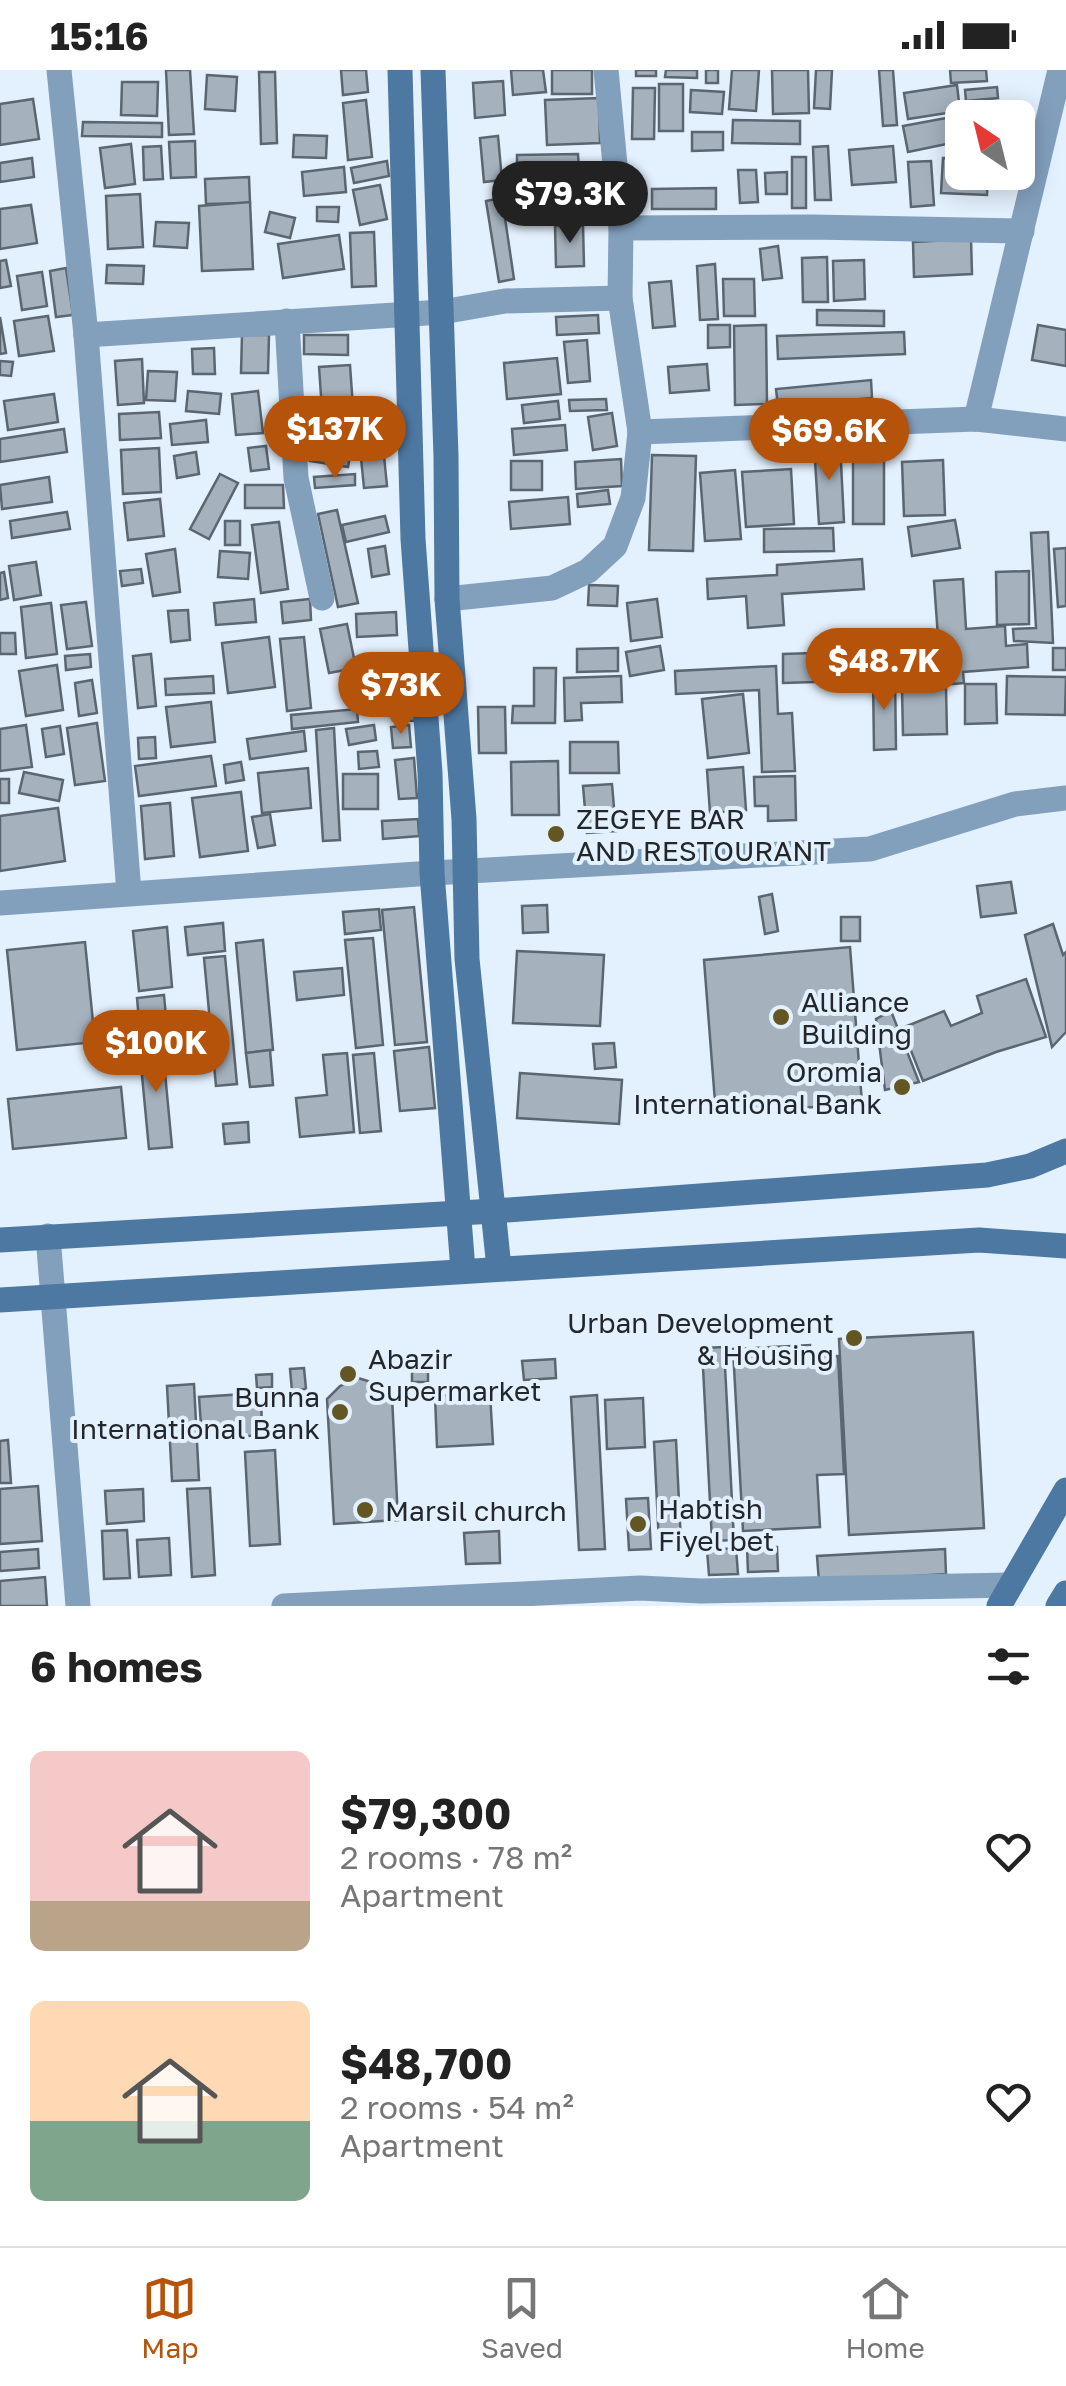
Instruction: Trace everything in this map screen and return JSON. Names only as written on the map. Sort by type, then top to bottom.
[{"type":"street","points":[[59,70],[86,335],[129,893]]},
{"type":"street","points":[[400,70],[413,539],[430,773],[432,874],[463,1270]]},
{"type":"street","points":[[433,70],[447,599],[464,819],[463,872],[472,1014],[499,1268]]},
{"type":"street","points":[[447,599],[552,588],[588,571],[614,546],[633,498],[640,432],[620,298],[620,228],[606,70]]},
{"type":"street","points":[[976,419],[1060,70]]},
{"type":"street","points":[[620,228],[812,226],[1022,231]]},
{"type":"street","points":[[86,335],[442,312],[505,302],[620,298]]},
{"type":"street","points":[[287,321],[296,478],[322,598]]},
{"type":"street","points":[[640,432],[976,419],[1066,429]]},
{"type":"street","points":[[0,903],[870,849],[1015,804],[1066,798]]},
{"type":"street","points":[[0,1240],[458,1213],[987,1175],[1030,1166],[1066,1151]]},
{"type":"street","points":[[48,1236],[78,1606]]},
{"type":"street","points":[[0,1300],[979,1240],[1066,1246]]},
{"type":"street","points":[[284,1606],[640,1597],[701,1591],[1005,1595],[1066,1490]]},
{"type":"street","points":[[1058,1606],[1066,1593]]},
{"type":"building","points":[[166,70],[190,70],[194,134],[169,135]]},
{"type":"building","points":[[341,70],[366,70],[368,92],[343,95]]},
{"type":"building","points":[[511,70],[543,70],[546,92],[513,95]]},
{"type":"building","points":[[552,70],[592,70],[592,94],[552,94]]},
{"type":"building","points":[[636,70],[656,70],[656,76],[636,76]]},
{"type":"building","points":[[666,70],[697,70],[697,78],[665,77]]},
{"type":"building","points":[[706,70],[718,70],[718,83],[706,83]]},
{"type":"building","points":[[732,70],[759,70],[756,111],[729,109]]},
{"type":"building","points":[[772,70],[808,70],[809,113],[773,114]]},
{"type":"building","points":[[816,70],[832,70],[830,109],[814,108]]},
{"type":"building","points":[[879,70],[893,70],[897,125],[883,126]]},
{"type":"building","points":[[950,70],[986,70],[987,81],[951,83]]},
{"type":"building","points":[[259,72],[275,72],[277,143],[261,144]]},
{"type":"building","points":[[207,75],[237,77],[235,111],[205,109]]},
{"type":"building","points":[[503,81],[505,115],[475,118],[473,83]]},
{"type":"building","points":[[122,82],[158,82],[157,116],[121,115]]},
{"type":"building","points":[[659,84],[683,84],[683,131],[659,131]]},
{"type":"building","points":[[957,85],[959,100],[945,100],[945,113],[908,119],[904,93]]},
{"type":"building","points":[[997,87],[998,98],[966,100],[965,90]]},
{"type":"building","points":[[633,88],[655,88],[654,139],[632,139]]},
{"type":"building","points":[[691,90],[724,92],[722,114],[690,112]]},
{"type":"building","points":[[599,98],[600,143],[547,145],[545,100]]},
{"type":"building","points":[[33,99],[39,139],[0,145],[0,104]]},
{"type":"building","points":[[366,100],[372,157],[348,160],[343,103]]},
{"type":"building","points":[[945,118],[945,144],[908,152],[903,126]]},
{"type":"building","points":[[733,120],[800,121],[800,144],[732,143]]},
{"type":"building","points":[[83,122],[162,123],[162,137],[82,136]]},
{"type":"building","points":[[692,132],[723,132],[723,150],[692,151]]},
{"type":"building","points":[[294,135],[327,136],[326,158],[293,157]]},
{"type":"building","points":[[498,136],[502,180],[484,182],[480,138]]},
{"type":"building","points":[[195,141],[196,177],[171,178],[169,142]]},
{"type":"building","points":[[131,144],[135,184],[105,188],[100,148]]},
{"type":"building","points":[[161,146],[163,179],[144,180],[143,147]]},
{"type":"building","points":[[828,146],[831,200],[815,200],[813,147]]},
{"type":"building","points":[[893,146],[896,182],[852,185],[849,150]]},
{"type":"building","points":[[578,154],[579,169],[517,171],[517,155]]},
{"type":"building","points":[[792,157],[806,157],[806,208],[792,208]]},
{"type":"building","points":[[32,158],[34,177],[0,182],[0,163]]},
{"type":"building","points":[[943,158],[945,190],[987,190],[987,195],[941,193]]},
{"type":"building","points":[[387,161],[389,176],[354,183],[351,168]]},
{"type":"building","points":[[931,161],[934,205],[911,207],[908,162]]},
{"type":"building","points":[[344,167],[346,192],[304,196],[302,172]]},
{"type":"building","points":[[738,170],[756,170],[758,202],[740,203]]},
{"type":"building","points":[[787,172],[787,194],[766,194],[765,173]]},
{"type":"building","points":[[249,177],[250,203],[206,204],[205,179]]},
{"type":"building","points":[[572,177],[575,203],[557,204],[555,179]]},
{"type":"building","points":[[380,185],[387,219],[360,225],[353,190]]},
{"type":"building","points":[[716,188],[716,209],[652,209],[652,189]]},
{"type":"building","points":[[140,194],[143,247],[108,249],[106,196]]},
{"type":"building","points":[[502,198],[514,279],[499,282],[486,201]]},
{"type":"building","points":[[250,202],[253,269],[202,271],[199,206]]},
{"type":"building","points":[[31,205],[37,243],[0,249],[0,209]]},
{"type":"building","points":[[317,207],[339,207],[338,222],[317,221]]},
{"type":"building","points":[[270,212],[295,218],[290,238],[265,232]]},
{"type":"building","points":[[156,222],[189,223],[187,248],[154,246]]},
{"type":"building","points":[[583,225],[584,266],[556,267],[555,226]]},
{"type":"building","points":[[374,232],[376,286],[352,287],[350,233]]},
{"type":"building","points":[[339,235],[344,269],[283,278],[278,244]]},
{"type":"building","points":[[971,239],[972,274],[914,277],[913,242]]},
{"type":"building","points":[[778,246],[782,278],[763,280],[760,249]]},
{"type":"building","points":[[827,257],[828,302],[803,302],[802,258]]},
{"type":"building","points":[[6,260],[11,286],[0,288],[0,261]]},
{"type":"building","points":[[864,260],[865,299],[834,301],[833,261]]},
{"type":"building","points":[[715,264],[718,319],[700,320],[697,266]]},
{"type":"building","points":[[107,265],[144,266],[143,284],[106,283]]},
{"type":"building","points":[[66,268],[73,315],[56,317],[50,271]]},
{"type":"building","points":[[42,272],[47,306],[22,310],[17,276]]},
{"type":"building","points":[[723,279],[754,279],[755,316],[724,316]]},
{"type":"building","points":[[671,281],[675,326],[653,328],[649,283]]},
{"type":"building","points":[[817,310],[884,311],[884,326],[817,325]]},
{"type":"building","points":[[598,315],[599,333],[557,335],[556,317]]},
{"type":"building","points":[[48,316],[54,351],[19,356],[14,321]]},
{"type":"building","points":[[0,317],[6,353],[0,354]]},
{"type":"building","points":[[708,325],[730,325],[730,347],[708,348]]},
{"type":"building","points":[[766,325],[767,404],[735,405],[734,326]]},
{"type":"building","points":[[1038,325],[1066,330],[1066,366],[1032,360]]},
{"type":"building","points":[[904,332],[905,354],[778,359],[777,336]]},
{"type":"building","points":[[242,335],[269,335],[268,373],[241,373]]},
{"type":"building","points":[[304,335],[348,335],[348,355],[304,354]]},
{"type":"building","points":[[587,340],[590,381],[568,383],[564,342]]},
{"type":"building","points":[[214,348],[215,374],[193,374],[192,349]]},
{"type":"building","points":[[557,358],[561,394],[507,399],[504,363]]},
{"type":"building","points":[[142,359],[144,403],[118,405],[115,361]]},
{"type":"building","points":[[0,361],[13,362],[11,376],[0,375]]},
{"type":"building","points":[[707,364],[709,390],[670,393],[668,367]]},
{"type":"building","points":[[350,365],[353,407],[322,410],[319,367]]},
{"type":"building","points":[[148,371],[177,372],[175,401],[146,400]]},
{"type":"building","points":[[871,380],[872,398],[778,406],[776,389]]},
{"type":"building","points":[[188,391],[221,394],[219,414],[186,411]]},
{"type":"building","points":[[258,391],[263,433],[236,435],[232,394]]},
{"type":"building","points":[[54,394],[58,422],[8,430],[4,401]]},
{"type":"building","points":[[606,399],[607,410],[570,411],[569,400]]},
{"type":"building","points":[[558,401],[560,419],[524,423],[522,405]]},
{"type":"building","points":[[385,408],[390,432],[361,438],[355,414]]},
{"type":"building","points":[[159,412],[161,438],[120,440],[119,414]]},
{"type":"building","points":[[612,413],[617,446],[593,450],[588,417]]},
{"type":"building","points":[[206,420],[208,442],[172,445],[170,424]]},
{"type":"building","points":[[565,425],[567,450],[514,455],[512,429]]},
{"type":"building","points":[[64,429],[67,452],[0,462],[0,439]]},
{"type":"building","points":[[313,439],[352,445],[348,467],[310,461]]},
{"type":"building","points":[[840,443],[844,522],[819,524],[814,445]]},
{"type":"building","points":[[266,446],[269,469],[251,471],[248,448]]},
{"type":"building","points":[[383,446],[387,486],[364,488],[360,448]]},
{"type":"building","points":[[159,448],[161,492],[123,494],[121,450]]},
{"type":"building","points":[[853,449],[884,450],[884,524],[853,524]]},
{"type":"building","points":[[196,452],[199,474],[177,478],[174,456]]},
{"type":"building","points":[[652,455],[696,456],[693,551],[649,550]]},
{"type":"building","points":[[621,459],[622,486],[576,489],[575,462]]},
{"type":"building","points":[[943,460],[945,515],[904,516],[902,462]]},
{"type":"building","points":[[511,461],[542,461],[542,490],[511,490]]},
{"type":"building","points":[[791,469],[794,524],[746,527],[742,472]]},
{"type":"building","points":[[735,470],[741,539],[705,541],[700,473]]},
{"type":"building","points":[[220,474],[238,483],[209,539],[190,529]]},
{"type":"building","points":[[355,474],[355,485],[315,488],[314,477]]},
{"type":"building","points":[[49,477],[52,502],[2,509],[0,485]]},
{"type":"building","points":[[245,485],[283,485],[284,508],[245,508]]},
{"type":"building","points":[[608,490],[610,504],[578,507],[577,494]]},
{"type":"building","points":[[568,497],[570,524],[511,529],[509,502]]},
{"type":"building","points":[[160,499],[164,536],[128,540],[124,503]]},
{"type":"building","points":[[337,510],[358,603],[338,607],[318,514]]},
{"type":"building","points":[[67,512],[70,529],[12,538],[10,521]]},
{"type":"building","points":[[385,516],[389,532],[346,542],[342,525]]},
{"type":"building","points":[[955,520],[960,548],[912,556],[908,527]]},
{"type":"building","points":[[225,521],[240,521],[240,545],[225,545]]},
{"type":"building","points":[[279,522],[288,589],[261,593],[252,525]]},
{"type":"building","points":[[833,528],[834,551],[764,552],[764,529]]},
{"type":"building","points":[[1048,532],[1053,643],[1014,641],[1013,629],[1036,628],[1031,533]]},
{"type":"building","points":[[385,546],[389,574],[372,577],[368,549]]},
{"type":"building","points":[[1066,548],[1066,606],[1058,607],[1054,549]]},
{"type":"building","points":[[175,549],[180,592],[153,596],[146,554]]},
{"type":"building","points":[[220,551],[250,553],[248,579],[218,577]]},
{"type":"building","points":[[862,559],[864,589],[782,594],[784,625],[748,628],[746,596],[708,599],[707,579],[777,575],[777,565]]},
{"type":"building","points":[[36,562],[41,595],[14,600],[9,566]]},
{"type":"building","points":[[141,569],[143,583],[122,586],[120,571]]},
{"type":"building","points":[[1029,571],[1029,624],[997,625],[996,572]]},
{"type":"building","points":[[4,572],[8,598],[0,600],[0,573]]},
{"type":"building","points":[[963,579],[966,629],[1005,626],[1006,646],[1027,644],[1028,667],[963,672],[964,683],[928,686],[925,652],[939,651],[934,581]]},
{"type":"building","points":[[589,585],[618,586],[617,606],[588,605]]},
{"type":"building","points":[[254,599],[256,622],[216,625],[214,603]]},
{"type":"building","points":[[310,599],[311,620],[283,623],[281,602]]},
{"type":"building","points":[[657,599],[662,637],[631,641],[627,603]]},
{"type":"building","points":[[86,602],[92,646],[67,649],[61,605]]},
{"type":"building","points":[[51,603],[57,654],[26,658],[21,607]]},
{"type":"building","points":[[188,610],[190,640],[171,642],[168,611]]},
{"type":"building","points":[[396,612],[397,635],[357,637],[356,614]]},
{"type":"building","points":[[347,624],[356,668],[329,673],[320,629]]},
{"type":"building","points":[[0,633],[15,633],[16,654],[0,654]]},
{"type":"building","points":[[269,637],[275,687],[228,693],[222,643]]},
{"type":"building","points":[[304,637],[311,708],[287,711],[280,639]]},
{"type":"building","points":[[660,646],[664,670],[630,676],[626,652]]},
{"type":"building","points":[[618,648],[618,671],[577,672],[577,649]]},
{"type":"building","points":[[1053,648],[1066,648],[1066,670],[1053,670]]},
{"type":"building","points":[[813,653],[814,682],[783,683],[783,654]]},
{"type":"building","points":[[90,654],[91,667],[66,670],[65,656]]},
{"type":"building","points":[[151,654],[156,706],[138,708],[133,656]]},
{"type":"building","points":[[57,665],[63,710],[26,716],[19,671]]},
{"type":"building","points":[[776,666],[778,714],[792,713],[795,771],[762,772],[759,690],[676,694],[675,671]]},
{"type":"building","points":[[534,668],[556,668],[555,723],[512,723],[513,706],[534,706]]},
{"type":"building","points":[[371,669],[402,670],[401,699],[370,698]]},
{"type":"building","points":[[213,676],[214,693],[166,695],[165,679]]},
{"type":"building","points":[[621,676],[622,702],[581,703],[582,720],[565,721],[564,678]]},
{"type":"building","points":[[1007,676],[1066,677],[1065,715],[1006,714]]},
{"type":"building","points":[[873,677],[895,677],[896,749],[874,750]]},
{"type":"building","points":[[92,680],[97,713],[79,716],[75,683]]},
{"type":"building","points":[[965,684],[996,684],[997,723],[965,724]]},
{"type":"building","points":[[946,688],[947,734],[903,735],[902,689]]},
{"type":"building","points":[[743,694],[749,753],[708,758],[702,699]]},
{"type":"building","points":[[211,702],[215,742],[171,747],[166,707]]},
{"type":"building","points":[[394,707],[415,708],[415,721],[393,720]]},
{"type":"building","points":[[478,707],[505,707],[506,753],[479,753]]},
{"type":"building","points":[[357,709],[358,722],[292,729],[291,715]]},
{"type":"building","points":[[97,723],[105,781],[75,785],[67,728]]},
{"type":"building","points":[[26,725],[32,767],[0,771],[0,729]]},
{"type":"building","points":[[374,725],[376,740],[349,745],[346,729]]},
{"type":"building","points":[[409,725],[411,747],[393,748],[391,727]]},
{"type":"building","points":[[60,726],[64,754],[46,757],[42,729]]},
{"type":"building","points":[[334,728],[340,840],[323,841],[316,730]]},
{"type":"building","points":[[304,731],[306,751],[250,759],[247,739]]},
{"type":"building","points":[[155,737],[156,758],[139,759],[138,738]]},
{"type":"building","points":[[570,742],[618,742],[619,773],[570,773]]},
{"type":"building","points":[[377,751],[379,767],[359,769],[358,752]]},
{"type":"building","points":[[211,756],[216,786],[139,796],[135,766]]},
{"type":"building","points":[[414,758],[417,798],[399,799],[395,760]]},
{"type":"building","points":[[558,761],[559,815],[512,815],[511,762]]},
{"type":"building","points":[[241,762],[244,780],[226,783],[224,765]]},
{"type":"building","points":[[743,767],[746,810],[710,813],[707,770]]},
{"type":"building","points":[[308,768],[311,808],[262,813],[258,773]]},
{"type":"building","points":[[24,772],[63,780],[59,801],[19,793]]},
{"type":"building","points":[[343,774],[378,774],[378,809],[343,809]]},
{"type":"building","points":[[795,776],[796,820],[768,821],[768,806],[755,806],[754,777]]},
{"type":"building","points":[[0,779],[9,779],[9,803],[0,803]]},
{"type":"building","points":[[612,784],[616,831],[587,833],[583,786]]},
{"type":"building","points":[[241,792],[248,851],[200,857],[192,798]]},
{"type":"building","points":[[170,803],[174,856],[145,859],[141,806]]},
{"type":"building","points":[[58,808],[65,861],[0,871],[0,816]]},
{"type":"building","points":[[270,814],[275,845],[258,848],[252,817]]},
{"type":"building","points":[[418,819],[419,836],[383,839],[382,821]]},
{"type":"building","points":[[1011,882],[1016,913],[981,917],[977,886]]},
{"type":"building","points":[[772,894],[778,931],[765,934],[759,897]]},
{"type":"building","points":[[547,905],[548,932],[523,933],[522,906]]},
{"type":"building","points":[[414,907],[427,1042],[395,1045],[382,910]]},
{"type":"building","points":[[379,909],[381,930],[345,934],[343,912]]},
{"type":"building","points":[[841,917],[860,917],[860,941],[841,941]]},
{"type":"building","points":[[223,923],[225,951],[188,955],[185,927]]},
{"type":"building","points":[[1053,924],[1063,955],[1066,952],[1066,1032],[1052,1047],[1025,935]]},
{"type":"building","points":[[167,927],[172,987],[139,991],[133,931]]},
{"type":"building","points":[[373,938],[383,1045],[356,1048],[345,940]]},
{"type":"building","points":[[263,940],[273,1050],[246,1053],[236,943]]},
{"type":"building","points":[[85,942],[95,1042],[17,1050],[7,950]]},
{"type":"building","points":[[850,947],[862,1103],[716,1115],[704,960]]},
{"type":"building","points":[[517,951],[604,955],[600,1026],[513,1023]]},
{"type":"building","points":[[225,956],[237,1084],[216,1086],[204,958]]},
{"type":"building","points":[[342,968],[344,995],[297,1000],[294,972]]},
{"type":"building","points":[[1026,979],[1046,1037],[923,1081],[902,1028],[944,1011],[951,1026],[982,1013],[977,996]]},
{"type":"building","points":[[164,995],[167,1028],[140,1031],[137,998]]},
{"type":"building","points":[[891,1011],[919,1082],[885,1090],[876,1019]]},
{"type":"building","points":[[162,1041],[172,1147],[149,1149],[139,1044]]},
{"type":"building","points":[[614,1043],[616,1067],[595,1069],[593,1044]]},
{"type":"building","points":[[429,1047],[435,1108],[400,1111],[394,1051]]},
{"type":"building","points":[[270,1050],[273,1085],[250,1087],[246,1053]]},
{"type":"building","points":[[347,1053],[354,1132],[300,1137],[296,1098],[327,1095],[323,1055]]},
{"type":"building","points":[[374,1053],[381,1131],[360,1133],[353,1055]]},
{"type":"building","points":[[520,1073],[622,1080],[619,1124],[517,1118]]},
{"type":"building","points":[[121,1087],[126,1138],[13,1149],[8,1099]]},
{"type":"building","points":[[248,1122],[249,1142],[225,1144],[223,1124]]},
{"type":"building","points":[[973,1332],[984,1528],[849,1535],[839,1339]]},
{"type":"building","points":[[810,1345],[810,1357],[838,1356],[844,1474],[817,1475],[820,1527],[743,1531],[733,1349]]},
{"type":"building","points":[[724,1347],[734,1540],[712,1541],[702,1348]]},
{"type":"building","points":[[555,1359],[556,1378],[524,1380],[522,1361]]},
{"type":"building","points":[[412,1367],[428,1367],[428,1382],[412,1382]]},
{"type":"building","points":[[304,1368],[306,1389],[292,1391],[290,1369]]},
{"type":"building","points":[[272,1374],[272,1387],[257,1388],[256,1375]]},
{"type":"building","points":[[358,1378],[378,1384],[392,1396],[398,1520],[334,1524],[327,1399],[340,1386]]},
{"type":"building","points":[[194,1384],[199,1480],[172,1481],[167,1386]]},
{"type":"building","points":[[261,1393],[262,1435],[202,1439],[199,1397]]},
{"type":"building","points":[[490,1393],[493,1444],[437,1447],[435,1396]]},
{"type":"building","points":[[597,1395],[605,1549],[579,1550],[571,1397]]},
{"type":"building","points":[[643,1398],[645,1447],[607,1449],[605,1400]]},
{"type":"building","points":[[8,1440],[11,1483],[0,1483],[0,1441]]},
{"type":"building","points":[[676,1440],[681,1543],[659,1544],[654,1442]]},
{"type":"building","points":[[275,1450],[280,1544],[250,1546],[245,1452]]},
{"type":"building","points":[[38,1486],[42,1541],[0,1544],[0,1489]]},
{"type":"building","points":[[210,1488],[215,1575],[192,1577],[187,1489]]},
{"type":"building","points":[[143,1489],[144,1521],[107,1524],[105,1491]]},
{"type":"building","name":"Habtish Fiyel bet","points":[[648,1498],[651,1549],[629,1550],[626,1499]]},
{"type":"building","points":[[127,1530],[130,1578],[104,1579],[102,1531]]},
{"type":"building","points":[[499,1531],[500,1563],[466,1564],[464,1533]]},
{"type":"building","points":[[169,1538],[171,1575],[139,1577],[137,1540]]},
{"type":"building","points":[[777,1547],[778,1571],[748,1572],[747,1548]]},
{"type":"building","points":[[736,1548],[738,1574],[709,1575],[707,1550]]},
{"type":"building","points":[[38,1549],[39,1568],[0,1571],[0,1552]]},
{"type":"building","points":[[945,1549],[946,1574],[819,1582],[817,1556]]},
{"type":"building","points":[[45,1577],[47,1606],[0,1606],[0,1581]]},
{"type":"place","name":"ZEGEYE BAR AND RESTOURANT","points":[[556,834]]},
{"type":"place","name":"Alliance Building","points":[[781,1017]]},
{"type":"place","name":"Oromia International Bank","points":[[902,1087]]},
{"type":"place","name":"Urban Development & Housing","points":[[854,1338]]},
{"type":"place","name":"Abazir Supermarket","points":[[348,1374]]},
{"type":"place","name":"Bunna International Bank","points":[[340,1412]]},
{"type":"place","name":"Marsil church","points":[[365,1510]]},
{"type":"place","name":"Habtish Fiyel bet","points":[[638,1524]]}]
